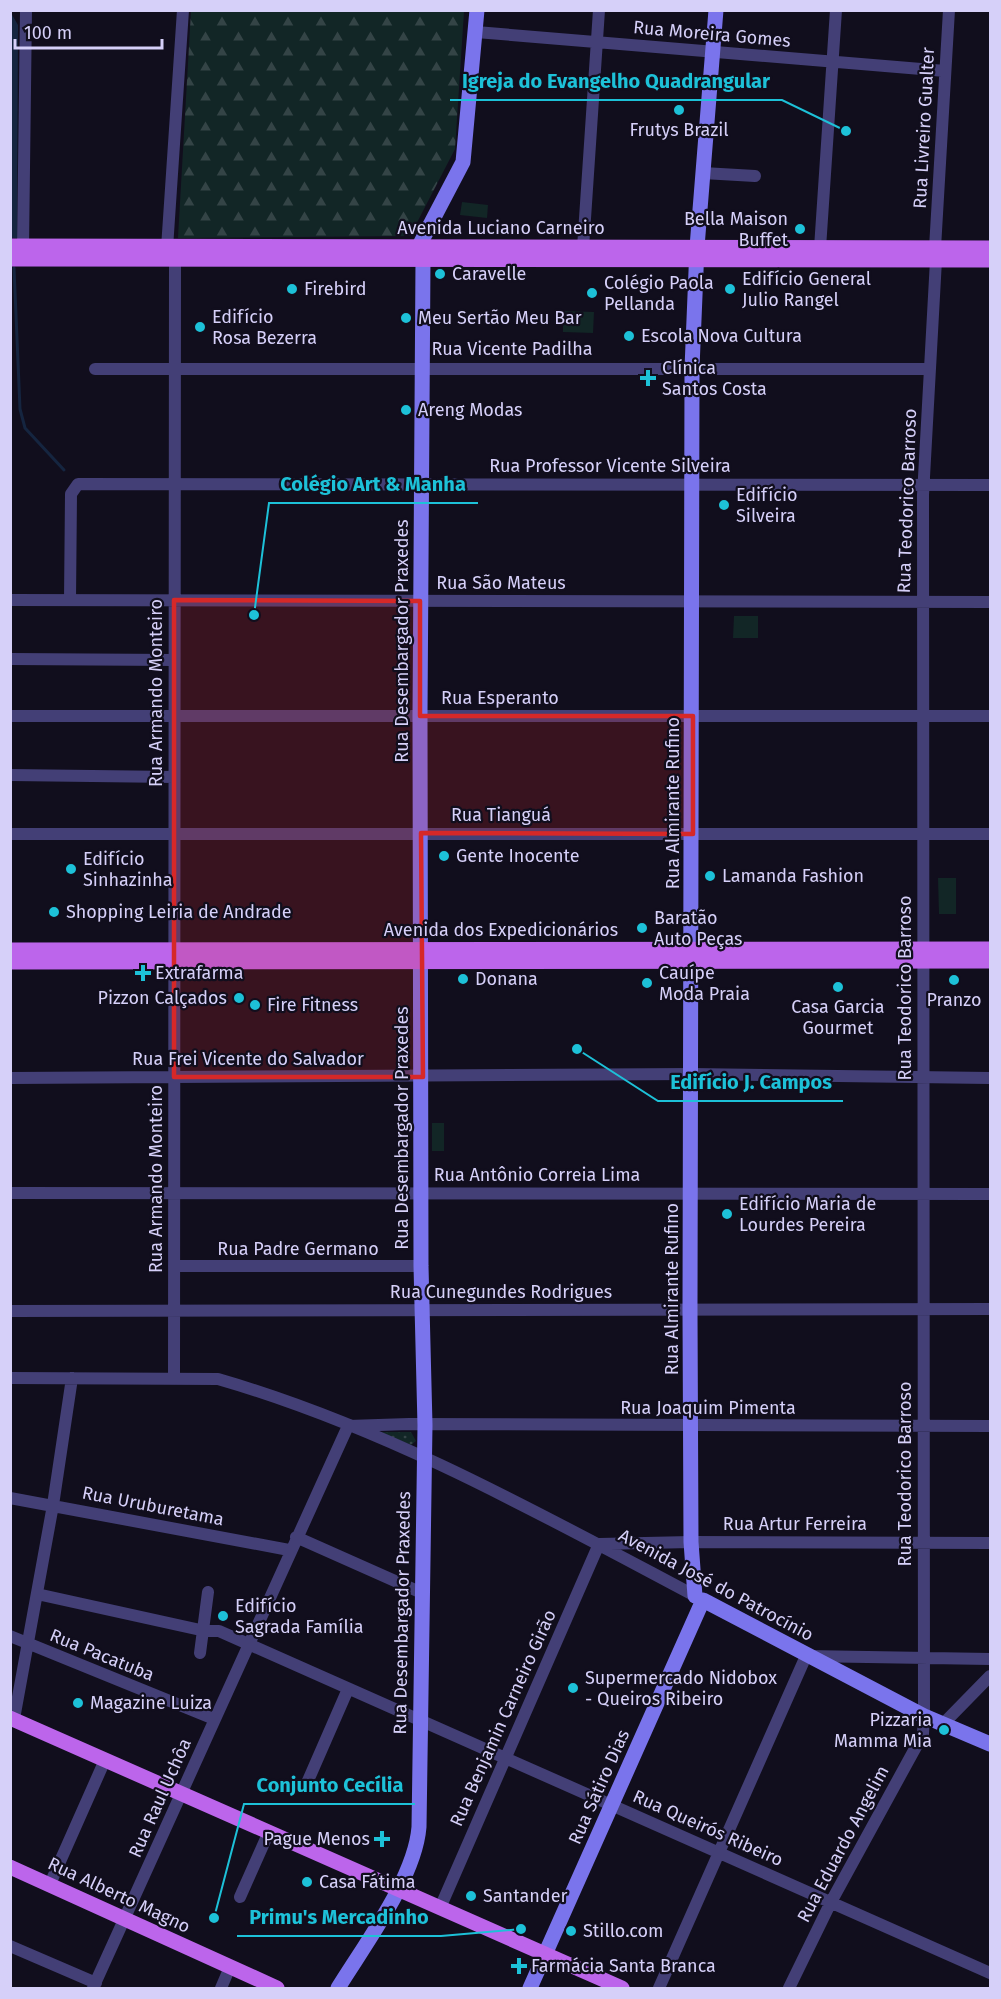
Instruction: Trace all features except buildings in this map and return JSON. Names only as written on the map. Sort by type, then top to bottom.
[{"type":"main road","name":"Avenida Luciano Carneiro","points":[[517,254],[582,248],[697,254],[820,248],[935,254],[990,260]]},
{"type":"main road","name":"Avenida Luciano Carneiro","points":[[16,251],[935,254],[990,248]]},
{"type":"main road","name":"Avenida dos Expedicionários","points":[[10,962],[175,957],[422,955],[922,955],[990,949]]},
{"type":"main road","name":"Avenida dos Expedicionários","points":[[10,950],[175,957]]},
{"type":"main road","name":"Avenida dos Expedicionários","points":[[922,955],[990,962]]},
{"type":"main road","points":[[12,1718],[183,1793],[268,1834],[622,1989]]},
{"type":"main road","name":"Rua Alberto Magno","points":[[10,1867],[277,1989]]},
{"type":"street","points":[[16,251],[26,10]]},
{"type":"street","name":"Rua Armando Monteiro","points":[[174,1378],[175,367],[171,253],[183,10]]},
{"type":"street","points":[[421,253],[463,162],[477,10]]},
{"type":"street","points":[[582,248],[599,10]]},
{"type":"street","name":"Rua Almirante Rufino","points":[[699,1598],[691,1542],[692,368],[697,254],[716,10]]},
{"type":"street","points":[[820,248],[836,10]]},
{"type":"street","name":"Rua Livreiro Gualter","points":[[935,254],[949,10]]},
{"type":"street","name":"Rua Moreira Gomes","points":[[476,32],[945,71]]},
{"type":"street","points":[[703,173],[755,176]]},
{"type":"street","name":"Rua Desembargador Praxedes","points":[[338,1989],[398,1890],[418,1842],[425,1425],[421,1266],[423,1077],[420,716],[421,253]]},
{"type":"street","name":"Rua Teodorico Barroso","points":[[924,1716],[922,601],[923,485],[935,254]]},
{"type":"street","name":"Rua Vicente Padilha","points":[[95,369],[175,367],[929,369]]},
{"type":"street","name":"Rua Professor Vicente Silveira","points":[[70,600],[71,494],[78,484],[990,485]]},
{"type":"street","name":"Rua São Mateus","points":[[10,600],[990,602]]},
{"type":"street","points":[[10,659],[174,660]]},
{"type":"street","name":"Rua Esperanto","points":[[10,716],[990,716]]},
{"type":"street","points":[[10,776],[174,777]]},
{"type":"street","name":"Rua Tianguá","points":[[10,834],[990,834]]},
{"type":"street","name":"Rua Frei Vicente do Salvador","points":[[10,1078],[692,1074],[990,1077]]},
{"type":"street","name":"Rua Antônio Correia Lima","points":[[10,1193],[990,1194]]},
{"type":"street","name":"Rua Padre Germano","points":[[174,1266],[421,1266]]},
{"type":"street","name":"Rua Cunegundes Rodrigues","points":[[10,1311],[990,1309]]},
{"type":"street","name":"Avenida José do Patrocínio","points":[[10,1378],[218,1379],[312,1410],[424,1458],[600,1544],[806,1656],[924,1716],[990,1744]]},
{"type":"street","points":[[12,1718],[53,1505],[72,1378]]},
{"type":"street","name":"Rua Joaquim Pimenta","points":[[348,1426],[990,1426]]},
{"type":"street","name":"Rua Raul Uchôa","points":[[94,1986],[348,1426]]},
{"type":"street","name":"Rua Uruburetama","points":[[10,1498],[290,1550]]},
{"type":"street","points":[[296,1537],[422,1593]]},
{"type":"street","name":"Rua Artur Ferreira","points":[[600,1544],[691,1542],[990,1544]]},
{"type":"street","name":"Rua Benjamin Carneiro Girão","points":[[440,1908],[600,1544]]},
{"type":"street","points":[[200,1653],[205,1631],[208,1592]]},
{"type":"street","name":"Rua Queirós Ribeiro","points":[[37,1594],[205,1631],[219,1631],[990,1973]]},
{"type":"street","name":"Rua Sátiro Dias","points":[[530,1989],[613,1805],[699,1598]]},
{"type":"street","name":"Rua Pacatuba","points":[[10,1636],[214,1719]]},
{"type":"street","points":[[659,1989],[717,1852],[806,1656],[990,1659]]},
{"type":"street","points":[[944,1723],[988,1683]]},
{"type":"street","points":[[307,1783],[348,1689]]},
{"type":"street","name":"Rua Eduardo Angelim","points":[[789,1989],[831,1902],[923,1734],[924,1716]]},
{"type":"street","points":[[50,1884],[105,1760]]},
{"type":"street","points":[[240,1897],[268,1834]]},
{"type":"street","points":[[10,1946],[94,1986]]},
{"type":"street","points":[[221,1989],[230,1967]]},
{"type":"highlighted area","points":[[174,600],[420,601],[420,716],[693,716],[693,834],[421,833],[423,1077],[174,1077]]},
{"type":"green space","points":[[191,11],[464,11],[455,149],[410,236],[178,238]]},
{"type":"green space","points":[[462,202],[488,205],[487,218],[460,215]]},
{"type":"green space","points":[[563,311],[594,312],[593,333],[563,332]]},
{"type":"green space","points":[[734,616],[758,616],[758,638],[733,638]]},
{"type":"green space","points":[[938,878],[956,878],[956,914],[939,914]]},
{"type":"green space","points":[[432,1123],[444,1123],[444,1151],[432,1151]]},
{"type":"green space","points":[[380,1432],[411,1432],[416,1441],[411,1445]]},
{"type":"water","points":[[11,13],[18,25],[17,238],[11,238]]},
{"type":"waterway","points":[[14,268],[20,409],[25,428],[64,470]]},
{"type":"place","name":"Frutys Brazil","points":[[679,110]]},
{"type":"place","name":"Igreja do Evangelho Quadrangular","points":[[846,131]]},
{"type":"place","name":"Bella Maison Buffet","points":[[800,229]]},
{"type":"place","name":"Caravelle","points":[[440,274]]},
{"type":"place","name":"Firebird","points":[[292,289]]},
{"type":"place","name":"Edifício General Julio Rangel","points":[[730,289]]},
{"type":"place","name":"Colégio Paola Pellanda","points":[[592,293]]},
{"type":"place","name":"Meu Sertão Meu Bar","points":[[406,318]]},
{"type":"place","name":"Edifício Rosa Bezerra","points":[[200,327]]},
{"type":"place","name":"Escola Nova Cultura","points":[[629,336]]},
{"type":"place","name":"Clínica Santos Costa","points":[[648,378]]},
{"type":"place","name":"Areng Modas","points":[[406,410]]},
{"type":"place","name":"Edifício Silveira","points":[[724,505]]},
{"type":"place","name":"Colégio Art & Manha","points":[[254,615]]},
{"type":"place","name":"Gente Inocente","points":[[444,856]]},
{"type":"place","name":"Edifício Sinhazinha","points":[[71,869]]},
{"type":"place","name":"Lamanda Fashion","points":[[710,876]]},
{"type":"place","name":"Shopping Leiria de Andrade","points":[[54,912]]},
{"type":"place","name":"Baratão Auto Peças","points":[[642,928]]},
{"type":"place","name":"Extrafarma","points":[[143,973]]},
{"type":"place","name":"Donana","points":[[463,979]]},
{"type":"place","name":"Pranzo","points":[[954,980]]},
{"type":"place","name":"Cauípe Moda Praia","points":[[647,983]]},
{"type":"place","name":"Casa Garcia Gourmet","points":[[838,987]]},
{"type":"place","name":"Pizzon Calçados","points":[[239,998]]},
{"type":"place","name":"Fire Fitness","points":[[255,1005]]},
{"type":"place","name":"Edifício J. Campos","points":[[577,1049]]},
{"type":"place","name":"Edifício Maria de Lourdes Pereira","points":[[727,1214]]},
{"type":"place","name":"Edifício Sagrada Família","points":[[223,1616]]},
{"type":"place","name":"Supermercado Nidobox - Queiros Ribeiro","points":[[573,1688]]},
{"type":"place","name":"Magazine Luiza","points":[[78,1703]]},
{"type":"place","name":"Pizzaria Mamma Mia","points":[[944,1730]]},
{"type":"place","name":"Pague Menos","points":[[382,1839]]},
{"type":"place","name":"Casa Fátima","points":[[307,1882]]},
{"type":"place","name":"Santander","points":[[471,1896]]},
{"type":"place","name":"Conjunto Cecília","points":[[214,1918]]},
{"type":"place","name":"Primu's Mercadinho","points":[[521,1929]]},
{"type":"place","name":"Stillo.com","points":[[571,1931]]},
{"type":"place","name":"Farmácia Santa Branca","points":[[519,1966]]}]
